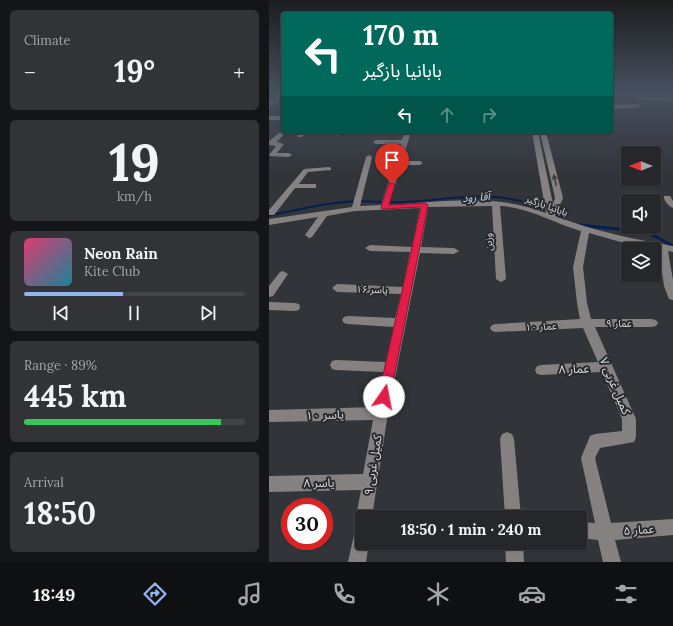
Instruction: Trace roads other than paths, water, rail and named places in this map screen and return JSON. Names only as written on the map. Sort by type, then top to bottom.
[{"type":"street","points":[[271,143],[281,134]]},
{"type":"street","points":[[384,207],[407,134]]},
{"type":"street","points":[[536,136],[544,136],[559,198],[551,217],[536,136]]},
{"type":"street","points":[[375,142],[405,142]]},
{"type":"street","points":[[271,143],[281,144],[272,155],[289,155]]},
{"type":"street","points":[[355,209],[369,157]]},
{"type":"street","points":[[398,163],[420,163]]},
{"type":"street","points":[[270,217],[306,170],[329,169]]},
{"type":"street","points":[[293,186],[313,186]]},
{"type":"street","points":[[667,198],[673,206]]},
{"type":"street","name":"بابانیا بازگیر","points":[[270,217],[324,214],[355,209],[384,207],[467,203],[516,205],[585,230],[624,240],[669,248]]},
{"type":"street","name":"وزین","points":[[496,204],[501,279]]},
{"type":"street","name":"کمیل غربی ۹","points":[[366,510],[381,413],[425,205]]},
{"type":"street","points":[[309,235],[324,214]]},
{"type":"street","name":"کمیل غربی ۷","points":[[585,230],[578,268],[582,303],[587,323],[629,419],[629,437],[595,441],[588,458],[612,562]]},
{"type":"street","points":[[370,248],[454,251]]},
{"type":"street","points":[[669,248],[669,286],[673,296]]},
{"type":"street","points":[[269,293],[283,274]]},
{"type":"street","name":"یاسر ۱۶","points":[[337,288],[407,291]]},
{"type":"street","points":[[269,306],[295,307]]},
{"type":"street","points":[[348,320],[400,323]]},
{"type":"street","name":"عمار ۹","points":[[587,323],[651,323]]},
{"type":"street","name":"عمار ۱۰","points":[[496,328],[587,323]]},
{"type":"street","points":[[336,365],[391,367]]},
{"type":"street","name":"عمار ۸","points":[[541,370],[607,367]]},
{"type":"street","name":"یاسر ۱۰","points":[[269,416],[381,413]]},
{"type":"street","points":[[507,439],[512,510]]},
{"type":"street","name":"یاسر ۸","points":[[269,484],[370,482]]},
{"type":"street","name":"عمار ۵","points":[[587,531],[605,532],[673,527]]},
{"type":"street","points":[[357,562],[359,550]]},
{"type":"street","points":[[514,550],[515,562]]},
{"type":"waterway","name":"آقا رود","points":[[274,214],[269,215],[344,202],[405,202],[481,196],[518,200],[536,206],[554,215]]},
{"type":"waterway","name":"آقا رود","points":[[553,214],[561,219]]},
{"type":"waterway","name":"آقا رود","points":[[579,225],[647,232],[673,246]]}]
